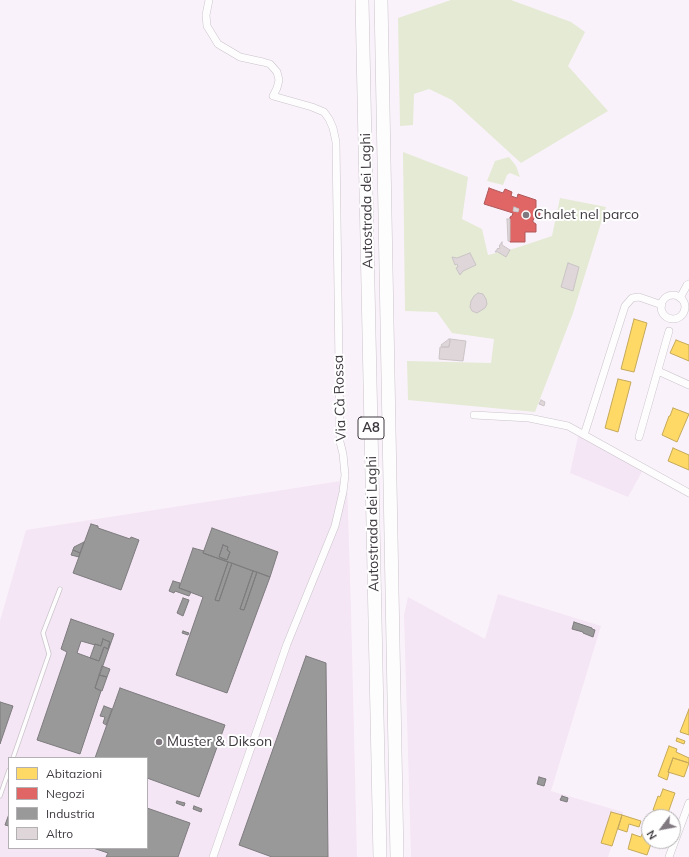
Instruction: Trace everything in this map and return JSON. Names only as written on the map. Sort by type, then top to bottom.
[{"type":"highway","name":"Autostrada dei Laghi","points":[[362,0],[380,857]]},
{"type":"highway","name":"Autostrada dei Laghi","points":[[381,0],[397,857]]},
{"type":"street","name":"Via Cà Rossa","points":[[208,0],[206,15],[207,26],[218,44],[240,57],[270,64],[277,72],[279,80],[273,96],[312,106],[324,112],[333,128],[336,142],[340,442],[346,475],[334,526],[287,644],[213,857]]},
{"type":"street","points":[[680,298],[686,285],[689,284]]},
{"type":"street","points":[[669,296],[680,298],[685,308],[682,315],[679,318],[672,319],[665,316],[662,305],[663,301],[669,296]]},
{"type":"street","points":[[584,435],[625,306],[632,298],[639,297],[662,305]]},
{"type":"street","points":[[639,437],[669,331]]},
{"type":"street","points":[[658,371],[689,385]]},
{"type":"street","points":[[474,415],[529,418],[568,426],[689,492]]},
{"type":"street","points":[[669,857],[689,803]]},
{"type":"lane","points":[[13,757],[49,654],[43,633],[60,589]]},
{"type":"lane","points":[[0,796],[8,773]]},
{"type":"shaded area","points":[[579,432],[643,470],[628,497],[570,473]]},
{"type":"shaded area","points":[[347,480],[357,857],[0,857],[0,621],[26,530]]},
{"type":"shaded area","points":[[498,594],[601,626],[551,791],[623,812],[608,857],[411,857],[404,615],[408,597],[485,639]]},
{"type":"green space","points":[[451,0],[511,0],[571,22],[585,32],[568,66],[608,111],[521,163],[452,100],[429,89],[414,94],[413,125],[400,126],[398,18]]},
{"type":"green space","points":[[403,152],[468,177],[462,219],[482,229],[488,255],[516,248],[552,236],[560,198],[606,207],[573,313],[535,412],[408,400],[407,361],[491,363],[494,339],[452,333],[437,312],[405,311]]},
{"type":"green space","points":[[509,157],[516,166],[520,177],[510,173],[507,175],[503,185],[487,181],[495,161]]},
{"type":"building: Abitazioni","points":[[634,319],[647,323],[634,372],[621,369]]},
{"type":"building: Abitazioni","points":[[676,340],[689,345],[689,361],[670,353]]},
{"type":"building: Abitazioni","points":[[618,379],[631,382],[618,432],[605,428]]},
{"type":"building: Abitazioni","points":[[673,408],[689,414],[677,442],[662,435]]},
{"type":"building: Abitazioni","points":[[673,448],[689,455],[689,470],[668,461]]},
{"type":"building: Abitazioni","points":[[689,709],[689,735],[680,732]]},
{"type":"building: Abitazioni","points":[[677,738],[685,741],[684,744],[676,741]]},
{"type":"building: Abitazioni","points":[[669,746],[677,749],[676,752],[689,758],[689,763],[673,758],[667,780],[658,776]]},
{"type":"building: Abitazioni","points":[[673,758],[689,763],[684,777],[668,772]]},
{"type":"building: Abitazioni","points":[[663,789],[675,793],[669,809],[653,809],[658,796],[660,797]]},
{"type":"building: Abitazioni","points":[[611,812],[622,815],[612,846],[601,843]]},
{"type":"building: Abitazioni","points":[[622,815],[641,821],[639,827],[629,824],[627,832],[618,829]]},
{"type":"building: Abitazioni","points":[[632,834],[641,837],[641,849],[649,849],[647,855],[628,849]]},
{"type":"building: Negozi","name":"Chalet nel parco","points":[[489,188],[503,193],[505,189],[512,192],[511,196],[517,198],[518,194],[536,200],[536,213],[540,213],[539,220],[536,217],[533,220],[536,224],[536,232],[525,232],[525,242],[510,242],[510,217],[513,213],[484,204]],"holes":[[[514,207],[519,209],[518,212],[513,211]]]},
{"type":"building: Industria","points":[[91,524],[98,526],[98,528],[130,539],[131,537],[139,540],[121,590],[73,573]]},
{"type":"building: Industria","points":[[212,528],[278,552],[270,577],[203,553]],"holes":[[[223,545],[228,547],[227,550],[230,552],[227,560],[219,557]]]},
{"type":"building: Industria","points":[[84,542],[80,553],[73,550],[74,547]]},
{"type":"building: Industria","points":[[223,545],[228,547],[227,550],[230,552],[227,560],[219,557]]},
{"type":"building: Industria","points":[[193,548],[204,551],[203,553],[228,562],[215,600],[219,601],[232,563],[253,571],[240,609],[244,610],[257,572],[270,577],[227,693],[176,675],[203,597],[179,588]]},
{"type":"building: Industria","points":[[73,550],[80,553],[79,557],[71,555]]},
{"type":"building: Industria","points":[[228,562],[232,563],[219,601],[215,600]]},
{"type":"building: Industria","points":[[253,571],[257,572],[244,610],[240,609]]},
{"type":"building: Industria","points":[[173,581],[180,583],[179,588],[191,592],[189,596],[175,591],[174,593],[169,591]]},
{"type":"building: Industria","points":[[183,598],[189,600],[183,616],[177,613]]},
{"type":"building: Industria","points":[[71,619],[114,634],[95,688],[101,691],[80,754],[37,740],[67,652],[61,649]],"holes":[[[103,639],[110,642],[108,649],[104,647],[99,661],[77,653],[81,641],[101,646]]]},
{"type":"building: Industria","points":[[574,622],[595,630],[593,637],[572,629]]},
{"type":"building: Industria","points":[[183,631],[189,633],[188,635],[182,633]]},
{"type":"building: Industria","points":[[103,639],[110,642],[108,649],[104,647],[99,661],[90,658],[95,644],[101,646]]},
{"type":"building: Industria","points":[[306,656],[326,663],[328,857],[272,857],[239,845]]},
{"type":"building: Industria","points":[[102,666],[110,669],[107,677],[99,675]]},
{"type":"building: Industria","points":[[99,675],[107,677],[102,691],[95,688]]},
{"type":"building: Industria","name":"Muster & Dikson","points":[[120,688],[225,725],[199,797],[148,778],[148,757],[95,757]]},
{"type":"building: Industria","points":[[0,702],[13,706],[0,744]]},
{"type":"building: Industria","points":[[104,706],[112,709],[106,725],[103,723],[105,717],[100,716]]},
{"type":"building: Industria","points":[[539,777],[546,779],[544,786],[537,784]]},
{"type":"building: Industria","points":[[562,796],[568,798],[567,802],[560,800]]},
{"type":"building: Industria","points":[[177,801],[185,803],[184,806],[176,803]]},
{"type":"building: Industria","points":[[194,806],[202,809],[201,812],[193,809]]},
{"type":"building: Industria","points":[[148,808],[190,823],[178,857],[106,857],[108,853],[96,849],[148,849]]},
{"type":"building: Industria","points":[[8,817],[8,826],[5,825]]},
{"type":"building: Altro","points":[[514,207],[519,209],[518,212],[513,211]]},
{"type":"building: Altro","points":[[507,219],[510,219],[510,241],[508,241]]},
{"type":"building: Altro","points":[[502,242],[502,245],[510,250],[506,257],[498,252],[495,252],[498,248],[499,249]]},
{"type":"building: Altro","points":[[470,253],[476,265],[463,271],[460,275],[456,268],[458,267],[457,264],[455,265],[452,257],[457,258]]},
{"type":"building: Altro","points":[[568,263],[579,267],[573,291],[561,287]]},
{"type":"building: Altro","points":[[478,293],[483,294],[487,304],[485,308],[477,313],[472,311],[470,307],[471,301]]},
{"type":"building: Altro","points":[[449,339],[449,347],[442,347],[441,345]]},
{"type":"building: Altro","points":[[450,339],[466,341],[463,361],[439,359],[440,347],[449,347]]},
{"type":"building: Altro","points":[[541,400],[545,402],[544,406],[539,404]]},
{"type":"place","name":"Chalet nel parco","points":[[526,215]]},
{"type":"place","name":"Muster & Dikson","points":[[159,742]]}]
